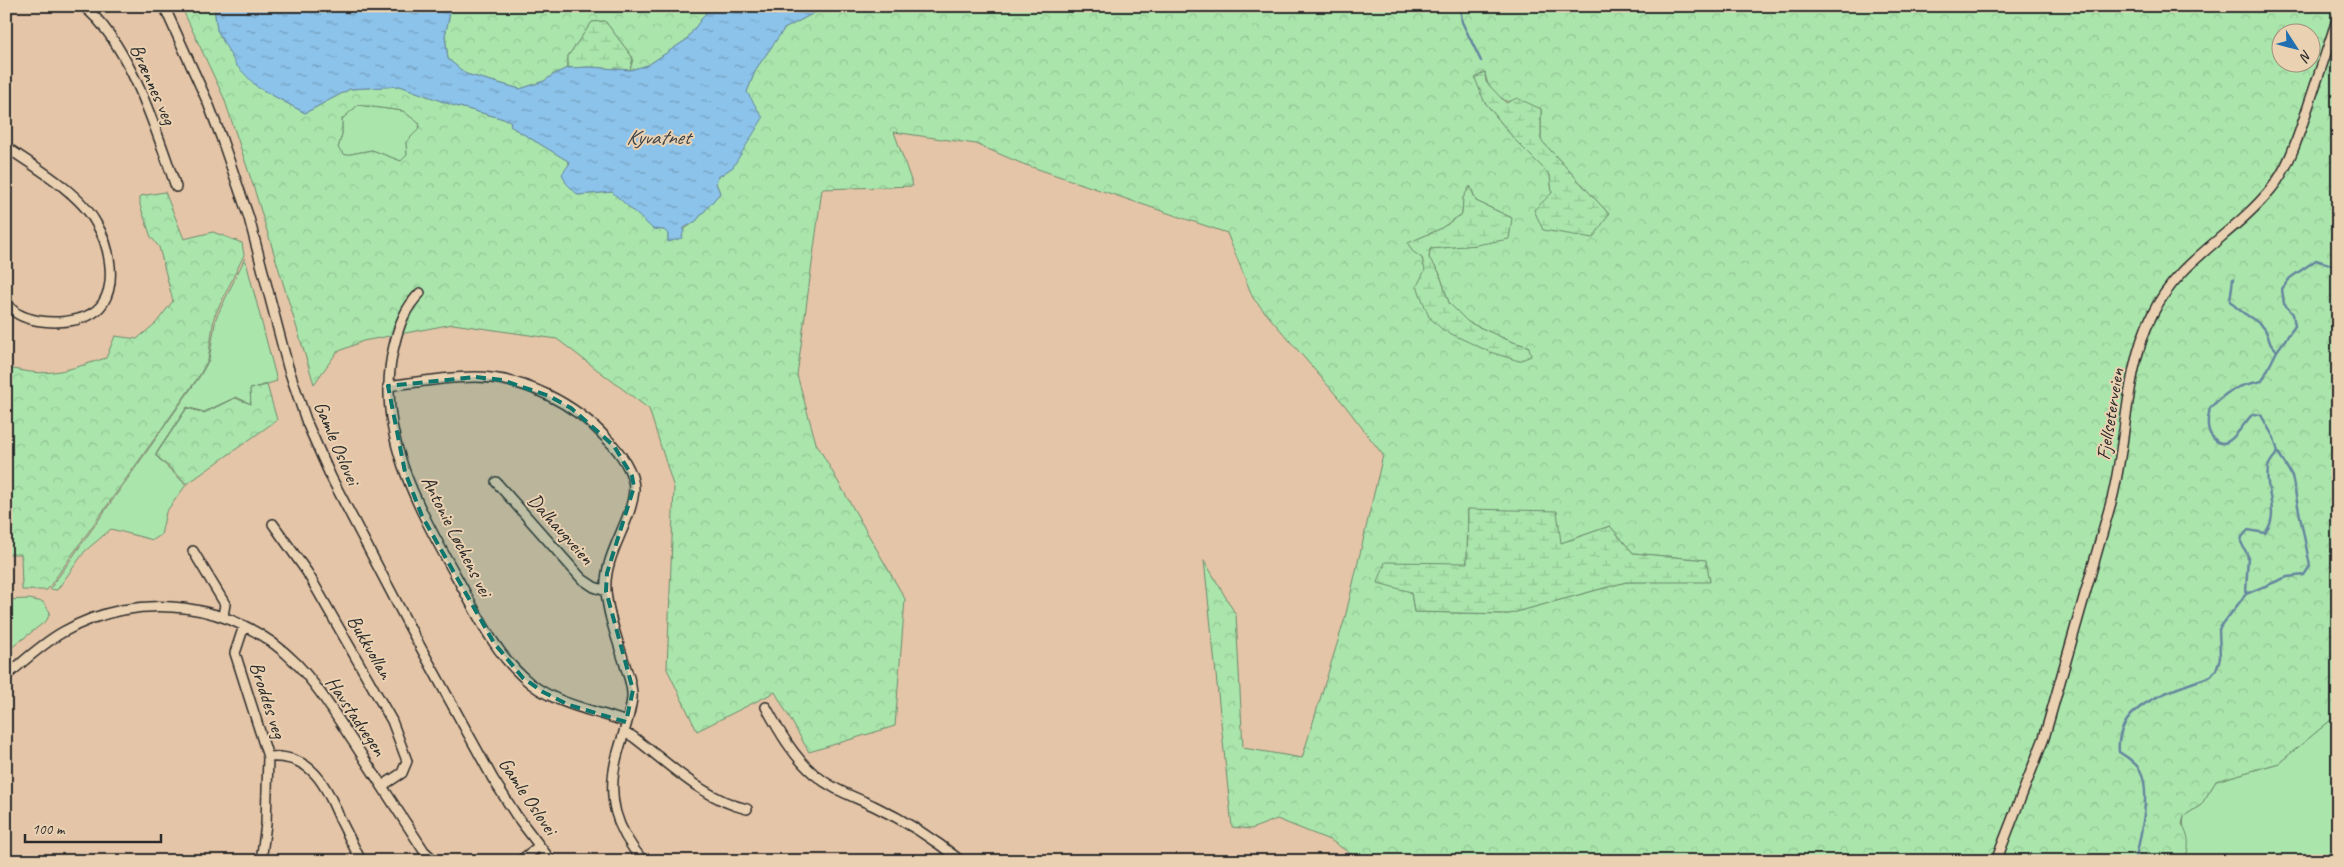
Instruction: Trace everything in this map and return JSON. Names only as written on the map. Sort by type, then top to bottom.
[{"type":"street","name":"Brænnes veg","points":[[83,6],[95,16],[117,45],[148,108],[176,187]]},
{"type":"street","name":"Gamle Oslovei","points":[[164,6],[208,103],[221,137],[249,218],[288,367],[307,423],[331,477],[410,628],[493,779],[549,858]]},
{"type":"street","name":"Fjellseterveien","points":[[1996,861],[2046,730],[2112,499],[2119,472],[2136,362],[2146,328],[2160,299],[2178,275],[2192,260],[2242,221],[2282,174],[2297,139],[2338,18]]},
{"type":"street","points":[[6,147],[83,204],[96,222],[104,240],[109,261],[110,285],[103,303],[96,311],[74,321],[47,323],[19,314],[6,304]]},
{"type":"street","name":"Antonie Løchens vei","points":[[420,293],[412,301],[398,328],[391,359],[388,386],[397,445],[422,516],[494,643],[523,678],[543,692],[569,704],[626,722]]},
{"type":"street","name":"Dalhaugveien","points":[[388,386],[476,377],[502,380],[525,386],[571,408],[601,432],[614,446],[626,464],[632,476],[634,487],[629,509],[607,573],[606,591],[612,621],[632,690],[631,706],[616,758],[612,797],[616,816],[628,843],[643,861]]},
{"type":"street","name":"Dalhaugveien","points":[[496,482],[582,579],[594,587],[606,591]]},
{"type":"street","name":"Bukkvollan","points":[[273,524],[307,572],[392,720],[407,761],[402,773],[382,786]]},
{"type":"street","points":[[193,551],[225,604],[223,616]]},
{"type":"street","name":"Havstadvegen","points":[[6,676],[62,632],[102,614],[131,607],[165,605],[194,608],[223,616],[269,640],[295,663],[318,689],[424,851],[435,861]]},
{"type":"street","name":"Broddes veg","points":[[244,626],[234,653],[268,757],[266,824],[261,861]]},
{"type":"street","points":[[766,706],[782,737],[814,774],[845,795],[874,806],[934,838],[961,861]]},
{"type":"street","points":[[624,734],[632,736],[712,796],[731,805],[747,809]]},
{"type":"street","name":"Broddes veg","points":[[268,757],[281,756],[294,760],[321,778],[361,861]]},
{"type":"street","points":[[520,861],[539,846]]},
{"type":"street","points":[[538,861],[549,858]]},
{"type":"highlighted area","points":[[476,377],[502,380],[549,396],[571,408],[614,446],[632,476],[634,487],[607,573],[606,591],[633,690],[626,722],[569,705],[543,692],[523,678],[494,643],[422,516],[405,472],[388,386]]},
{"type":"green space","points":[[181,6],[214,6],[217,30],[270,94],[305,113],[350,89],[400,86],[452,105],[508,120],[511,122],[510,126],[568,161],[578,195],[612,192],[653,228],[664,230],[668,234],[668,241],[696,221],[720,193],[716,183],[718,177],[733,167],[747,92],[756,69],[784,29],[827,6],[2338,6],[2338,714],[2279,763],[2216,781],[2201,805],[2184,816],[2182,824],[2187,833],[2188,842],[2184,861],[1361,861],[1332,841],[1277,819],[1251,829],[1232,827],[1204,560],[1236,615],[1243,748],[1302,758],[1345,618],[1383,455],[1343,403],[1253,298],[1227,233],[1023,164],[976,144],[894,132],[913,186],[822,189],[797,375],[816,443],[905,599],[895,726],[809,752],[775,692],[697,731],[667,669],[674,488],[649,409],[557,339],[453,324],[363,341],[337,352],[314,384],[253,185],[224,98]],"holes":[[[1485,72],[1487,82],[1498,96],[1523,106],[1541,109],[1541,140],[1609,214],[1552,193],[1550,175],[1515,140],[1484,101]],[[358,105],[403,111],[420,124],[418,130],[406,142],[407,155],[401,161],[372,150],[345,155],[338,148],[342,134],[342,119]],[[1471,187],[1476,201],[1512,218],[1476,245],[1430,249],[1429,258],[1439,272],[1449,303],[1468,322],[1510,341],[1529,347],[1462,338],[1443,330],[1422,258],[1409,243],[1440,229],[1462,214],[1463,198]],[[1468,509],[1561,543],[1610,526],[1633,553],[1705,560],[1710,581],[1626,582],[1508,614],[1414,612],[1411,592],[1467,564]]]},
{"type":"green space","points":[[445,6],[706,6],[708,10],[686,40],[648,65],[630,70],[633,58],[605,21],[592,22],[568,56],[568,68],[544,81],[520,89],[466,74],[448,59],[445,35],[450,13]]},
{"type":"green space","points":[[605,21],[633,58],[630,70],[590,67],[568,68],[568,56],[592,22]]},
{"type":"green space","points":[[1485,72],[1486,82],[1506,103],[1517,98],[1541,109],[1541,140],[1609,214],[1593,238],[1543,230],[1534,210],[1552,193],[1550,175],[1515,140],[1484,101],[1475,78]]},
{"type":"green space","points":[[358,105],[403,111],[420,124],[418,130],[406,142],[407,155],[401,161],[372,150],[345,155],[338,148],[342,134],[342,119]]},
{"type":"green space","points":[[1470,186],[1476,201],[1512,218],[1509,239],[1476,245],[1430,249],[1429,258],[1439,272],[1449,303],[1468,322],[1510,341],[1529,347],[1531,356],[1519,361],[1490,352],[1443,330],[1429,317],[1417,286],[1425,270],[1422,258],[1412,251],[1408,243],[1440,229],[1462,214],[1463,198]]},
{"type":"green space","points":[[165,192],[184,239],[213,232],[242,243],[244,255],[214,317],[208,360],[199,376],[47,590],[22,590],[21,554],[6,554],[6,367],[21,371],[46,373],[80,366],[106,358],[115,336],[137,339],[156,323],[173,301],[159,247],[151,237],[140,205],[140,196]]},
{"type":"green space","points":[[245,258],[277,381],[250,389],[251,404],[236,397],[204,412],[187,407],[155,455],[186,485],[166,512],[161,535],[153,540],[111,529],[85,551],[57,590],[50,589],[200,376],[209,360],[216,318]]},
{"type":"green space","points":[[267,385],[277,420],[187,484],[156,455],[187,408],[204,413],[235,398],[251,404],[250,389]]},
{"type":"green space","points":[[1468,509],[1557,511],[1561,543],[1610,526],[1633,553],[1706,560],[1710,582],[1626,582],[1509,614],[1414,612],[1411,592],[1378,583],[1385,562],[1467,563]]},
{"type":"green space","points":[[29,599],[43,602],[50,612],[47,620],[6,652],[6,600]]},
{"type":"green space","points":[[2338,714],[2338,861],[2184,861],[2187,850],[2183,822],[2184,816],[2201,805],[2216,781],[2279,763]]},
{"type":"water","name":"Kyvatnet","points":[[214,6],[445,6],[450,13],[445,36],[448,59],[466,74],[520,89],[544,81],[568,68],[590,67],[630,70],[648,65],[686,40],[708,10],[706,6],[827,6],[784,29],[756,69],[747,92],[763,118],[733,167],[718,177],[716,183],[720,193],[696,221],[684,228],[682,238],[668,242],[668,234],[664,230],[653,229],[612,192],[578,195],[566,183],[562,174],[570,163],[510,126],[511,122],[508,120],[452,105],[400,86],[350,89],[305,113],[257,87],[236,65],[217,30]]},
{"type":"waterway","points":[[1460,6],[1462,22],[1481,61]]},
{"type":"waterway","points":[[2135,861],[2144,815],[2145,790],[2140,770],[2133,762],[2119,752],[2120,735],[2126,721],[2136,710],[2165,693],[2211,676],[2216,670],[2220,658],[2219,629],[2246,594],[2287,577],[2304,575],[2310,566],[2292,476],[2278,452],[2274,438],[2261,415],[2253,414],[2234,437],[2223,443],[2217,441],[2209,432],[2210,408],[2233,390],[2262,381],[2277,351],[2295,326],[2293,314],[2284,304],[2282,289],[2290,278],[2316,260],[2338,267]]},
{"type":"waterway","points":[[2233,279],[2230,301],[2264,328],[2271,345],[2277,351]]},
{"type":"waterway","points":[[2246,593],[2248,556],[2241,542],[2242,537],[2248,530],[2265,533],[2270,525],[2272,510],[2267,477],[2268,466],[2278,452]]}]
